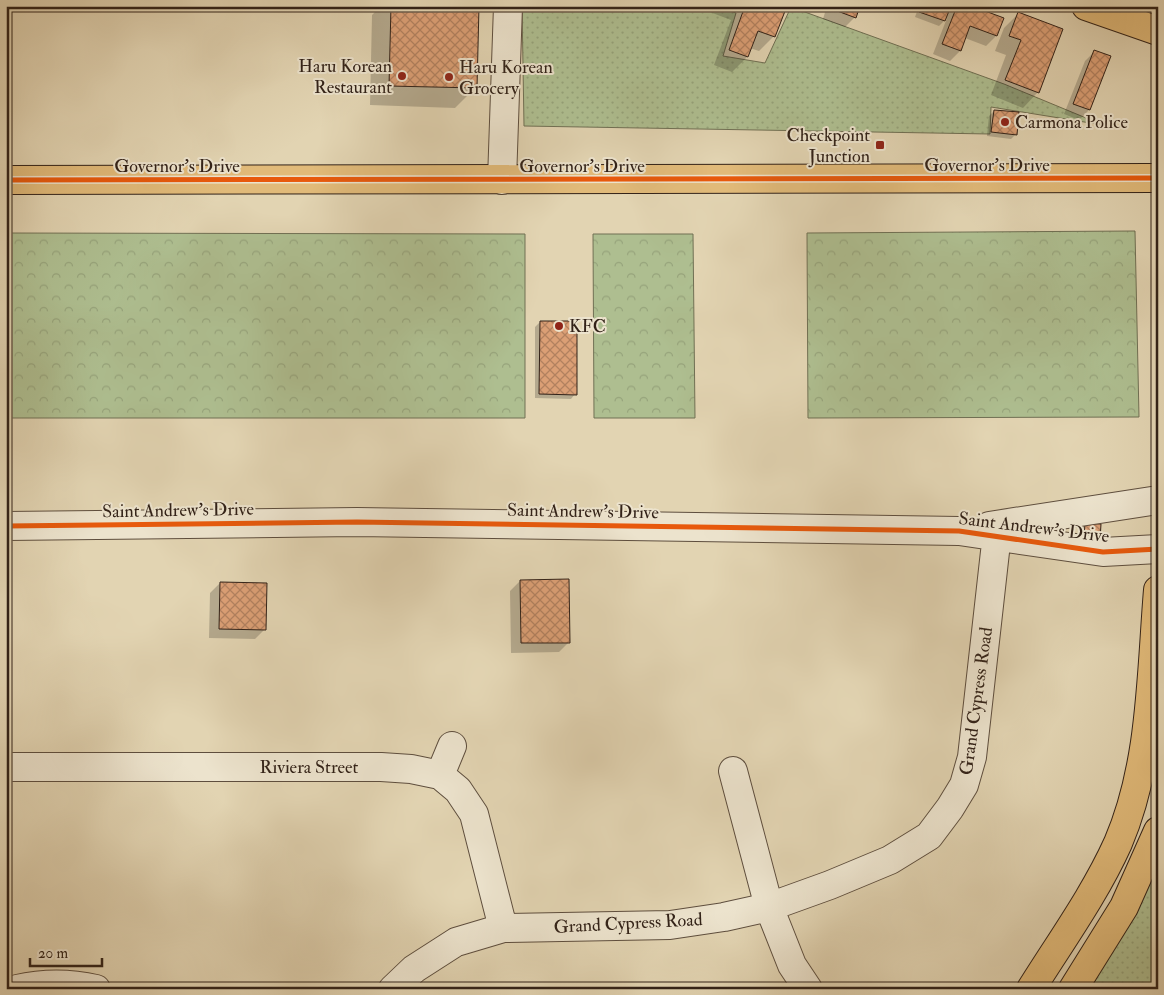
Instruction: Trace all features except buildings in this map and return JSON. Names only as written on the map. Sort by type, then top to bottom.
[{"type":"main road","points":[[1086,6],[1158,31]]},
{"type":"main road","name":"Governor's Drive","points":[[6,180],[1158,178]]},
{"type":"main road","points":[[1031,989],[1093,892],[1118,843],[1127,818],[1144,750],[1158,590]]},
{"type":"main road","points":[[1073,989],[1124,907],[1158,831]]},
{"type":"street","points":[[502,180],[508,6]]},
{"type":"street","name":"Saint Andrew's Drive","points":[[6,526],[357,522],[998,531],[1158,500]]},
{"type":"street","name":"Saint Andrew's Drive","points":[[998,531],[1103,552],[1158,549]]},
{"type":"street","name":"Grand Cypress Road","points":[[393,989],[414,969],[456,942],[503,928],[670,925],[724,917],[768,907],[830,885],[890,860],[929,836],[964,785],[972,757],[998,531]]},
{"type":"street","points":[[440,775],[452,746]]},
{"type":"street","name":"Riviera Street","points":[[6,767],[382,768],[411,769],[440,775],[458,790],[474,814],[503,928]]},
{"type":"street","points":[[733,771],[768,907],[792,965],[808,989]]},
{"type":"street","points":[[17,989],[28,986],[74,984],[96,989]]},
{"type":"green space","points":[[522,6],[715,6],[736,13],[723,56],[765,63],[791,7],[1004,84],[1103,125],[991,107],[990,134],[524,126]]},
{"type":"green space","points":[[1135,231],[1139,417],[808,418],[807,233]]},
{"type":"green space","points":[[6,233],[525,234],[525,418],[6,418]]},
{"type":"green space","points":[[593,234],[693,234],[695,418],[594,418]]},
{"type":"green space","points":[[1158,864],[1158,989],[1081,989]]},
{"type":"cycle path","points":[[6,180],[1158,178]]},
{"type":"cycle path","points":[[6,526],[357,522],[959,531],[1103,552],[1158,549]]},
{"type":"place","name":"Haru Korean Restaurant","points":[[402,76]]},
{"type":"place","name":"Haru Korean Grocery","points":[[449,77]]},
{"type":"place","name":"Carmona Police","points":[[1005,122]]},
{"type":"place","name":"Checkpoint Junction","points":[[880,145]]},
{"type":"place","name":"KFC","points":[[559,326]]}]
